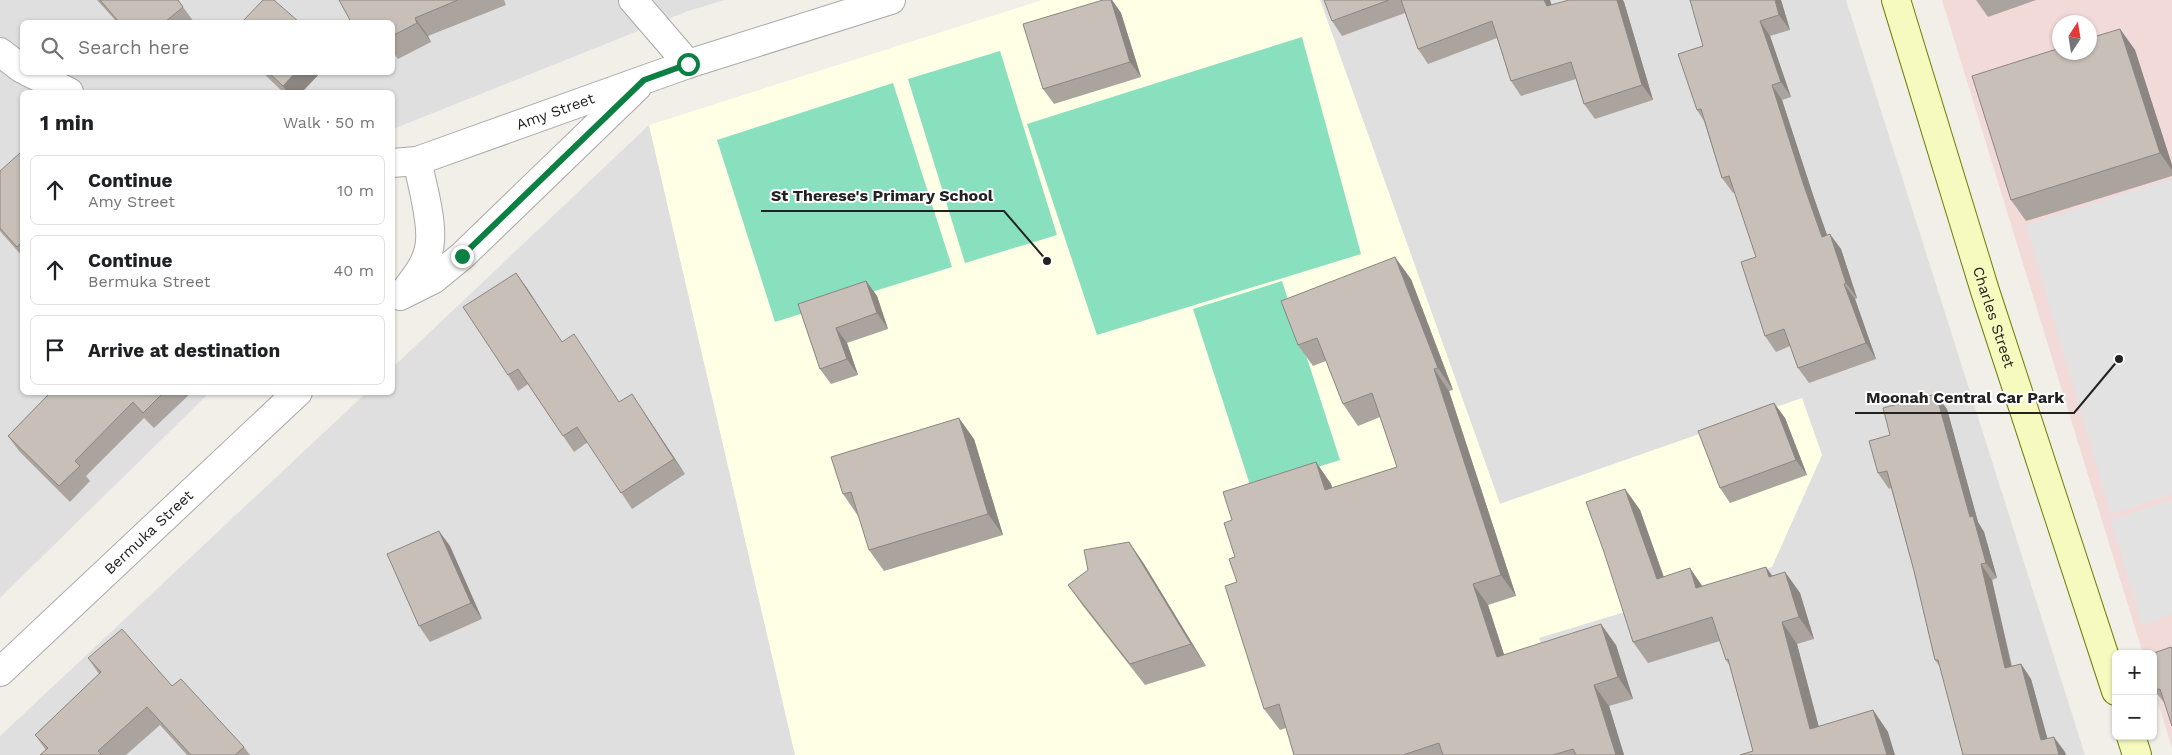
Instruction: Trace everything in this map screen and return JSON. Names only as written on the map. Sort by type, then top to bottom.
[{"type":"street","points":[[633,0],[688,64]]},
{"type":"street","name":"Amy Street","points":[[405,162],[688,64],[891,0]]},
{"type":"street","name":"Charles Street","points":[[1896,0],[1988,300],[2112,679]]},
{"type":"street","points":[[0,52],[20,67]]},
{"type":"street","points":[[34,75],[64,90]]},
{"type":"street","points":[[396,300],[434,279],[462,256],[644,80]]},
{"type":"street","points":[[396,300],[418,274],[426,257],[430,241],[405,162]]},
{"type":"street","name":"Bermuka Street","points":[[0,672],[295,395]]},
{"type":"street","points":[[2132,740],[2137,755]]},
{"type":"shaded area","points":[[0,0],[725,0],[688,11],[395,128],[395,90],[20,90],[20,395],[207,395],[0,598]]},
{"type":"shaded area","points":[[1042,0],[1320,0],[1500,504],[1802,398],[1822,455],[1772,567],[1539,638],[1576,755],[795,755],[649,125]]},
{"type":"shaded area","points":[[1320,0],[1846,0],[2085,755],[1576,755],[1539,638],[1772,567],[1802,398],[1500,504]]},
{"type":"shaded area","points":[[1942,0],[2172,0],[2172,748],[2157,700],[2157,650],[2142,650]]},
{"type":"shaded area","points":[[649,125],[795,755],[0,755],[0,736],[364,395],[395,395],[395,365]]},
{"type":"shaded area","points":[[2172,179],[2172,494],[2111,514],[2026,225]]},
{"type":"shaded area","points":[[2172,500],[2172,614],[2142,625],[2111,520]]},
{"type":"green space","points":[[1302,37],[1361,254],[1097,335],[1027,124]]},
{"type":"green space","points":[[1000,51],[1057,235],[965,263],[908,79]]},
{"type":"green space","points":[[893,83],[952,267],[775,322],[717,140]]},
{"type":"green space","points":[[1282,281],[1340,460],[1251,488],[1193,309]]},
{"type":"building","points":[[100,0],[178,0],[183,7],[167,20],[117,20]]},
{"type":"building","points":[[263,0],[274,0],[297,20],[244,20]]},
{"type":"building","points":[[339,0],[458,0],[415,18],[417,23],[395,34],[395,20],[350,20]]},
{"type":"building","points":[[1103,0],[1111,0],[1130,62],[1043,89],[1023,24]]},
{"type":"building","points":[[1324,0],[1389,0],[1332,21]]},
{"type":"building","points":[[1401,0],[1544,0],[1547,6],[1569,0],[1617,0],[1642,85],[1584,104],[1571,62],[1511,81],[1492,21],[1418,49]]},
{"type":"building","points":[[1690,0],[1775,0],[1779,15],[1760,21],[1781,82],[1772,85],[1822,237],[1830,234],[1846,283],[1844,284],[1866,343],[1798,368],[1784,329],[1765,336],[1741,262],[1756,257],[1729,176],[1722,178],[1701,109],[1697,110],[1678,54],[1703,46]]},
{"type":"building","points":[[2120,29],[2160,153],[2011,200],[1972,76],[2052,51],[2052,60],[2097,60],[2097,36]]},
{"type":"building","points":[[271,75],[293,75],[283,86]]},
{"type":"building","points":[[20,153],[20,244],[17,247],[0,228],[0,171]]},
{"type":"building","points":[[1395,257],[1438,368],[1434,369],[1501,575],[1473,584],[1497,657],[1601,624],[1618,677],[1594,685],[1616,755],[1576,755],[1573,749],[1553,755],[1443,755],[1439,743],[1403,755],[1294,755],[1279,704],[1264,709],[1225,586],[1237,582],[1229,559],[1235,557],[1224,523],[1232,520],[1223,492],[1316,462],[1325,490],[1397,467],[1372,393],[1343,404],[1317,338],[1298,345],[1281,301]]},
{"type":"building","points":[[516,273],[562,342],[574,334],[619,402],[632,394],[674,459],[621,493],[577,427],[563,436],[518,369],[508,375],[463,307]]},
{"type":"building","points":[[866,281],[877,313],[836,328],[847,359],[820,369],[798,304]]},
{"type":"building","points":[[1936,394],[1970,517],[1973,516],[1986,563],[1981,564],[2005,668],[2021,664],[2041,740],[2054,737],[2059,755],[1963,755],[1938,660],[1935,660],[1914,571],[1887,471],[1878,473],[1869,441],[1890,435],[1883,408]]},
{"type":"building","points":[[48,395],[161,395],[143,413],[133,402],[75,461],[80,466],[59,486],[8,436]]},
{"type":"building","points":[[1774,403],[1796,460],[1720,488],[1698,431]]},
{"type":"building","points":[[959,418],[988,514],[869,550],[851,492],[843,494],[831,457]]},
{"type":"building","points":[[1625,489],[1657,579],[1690,568],[1696,588],[1766,567],[1769,577],[1785,572],[1799,617],[1782,622],[1810,729],[1873,710],[1887,755],[1740,755],[1753,751],[1728,659],[1726,660],[1712,617],[1633,642],[1586,502]]},
{"type":"building","points":[[439,531],[471,603],[419,626],[387,554]]},
{"type":"building","points":[[1129,542],[1191,644],[1130,664],[1068,585],[1088,570],[1084,550]]},
{"type":"building","points":[[122,629],[172,686],[181,679],[244,747],[235,755],[191,755],[147,707],[98,751],[102,755],[40,755],[48,748],[35,735],[101,672],[88,658]]},
{"type":"building","points":[[2171,647],[2172,649],[2172,726],[2160,689],[2157,690],[2157,652]]},
{"type":"place","name":"St Therese's Primary School","points":[[1047,261]]},
{"type":"place","name":"Moonah Central Car Park","points":[[2119,359]]},
{"type":"route","points":[[462,256],[644,80],[688,64]]}]
